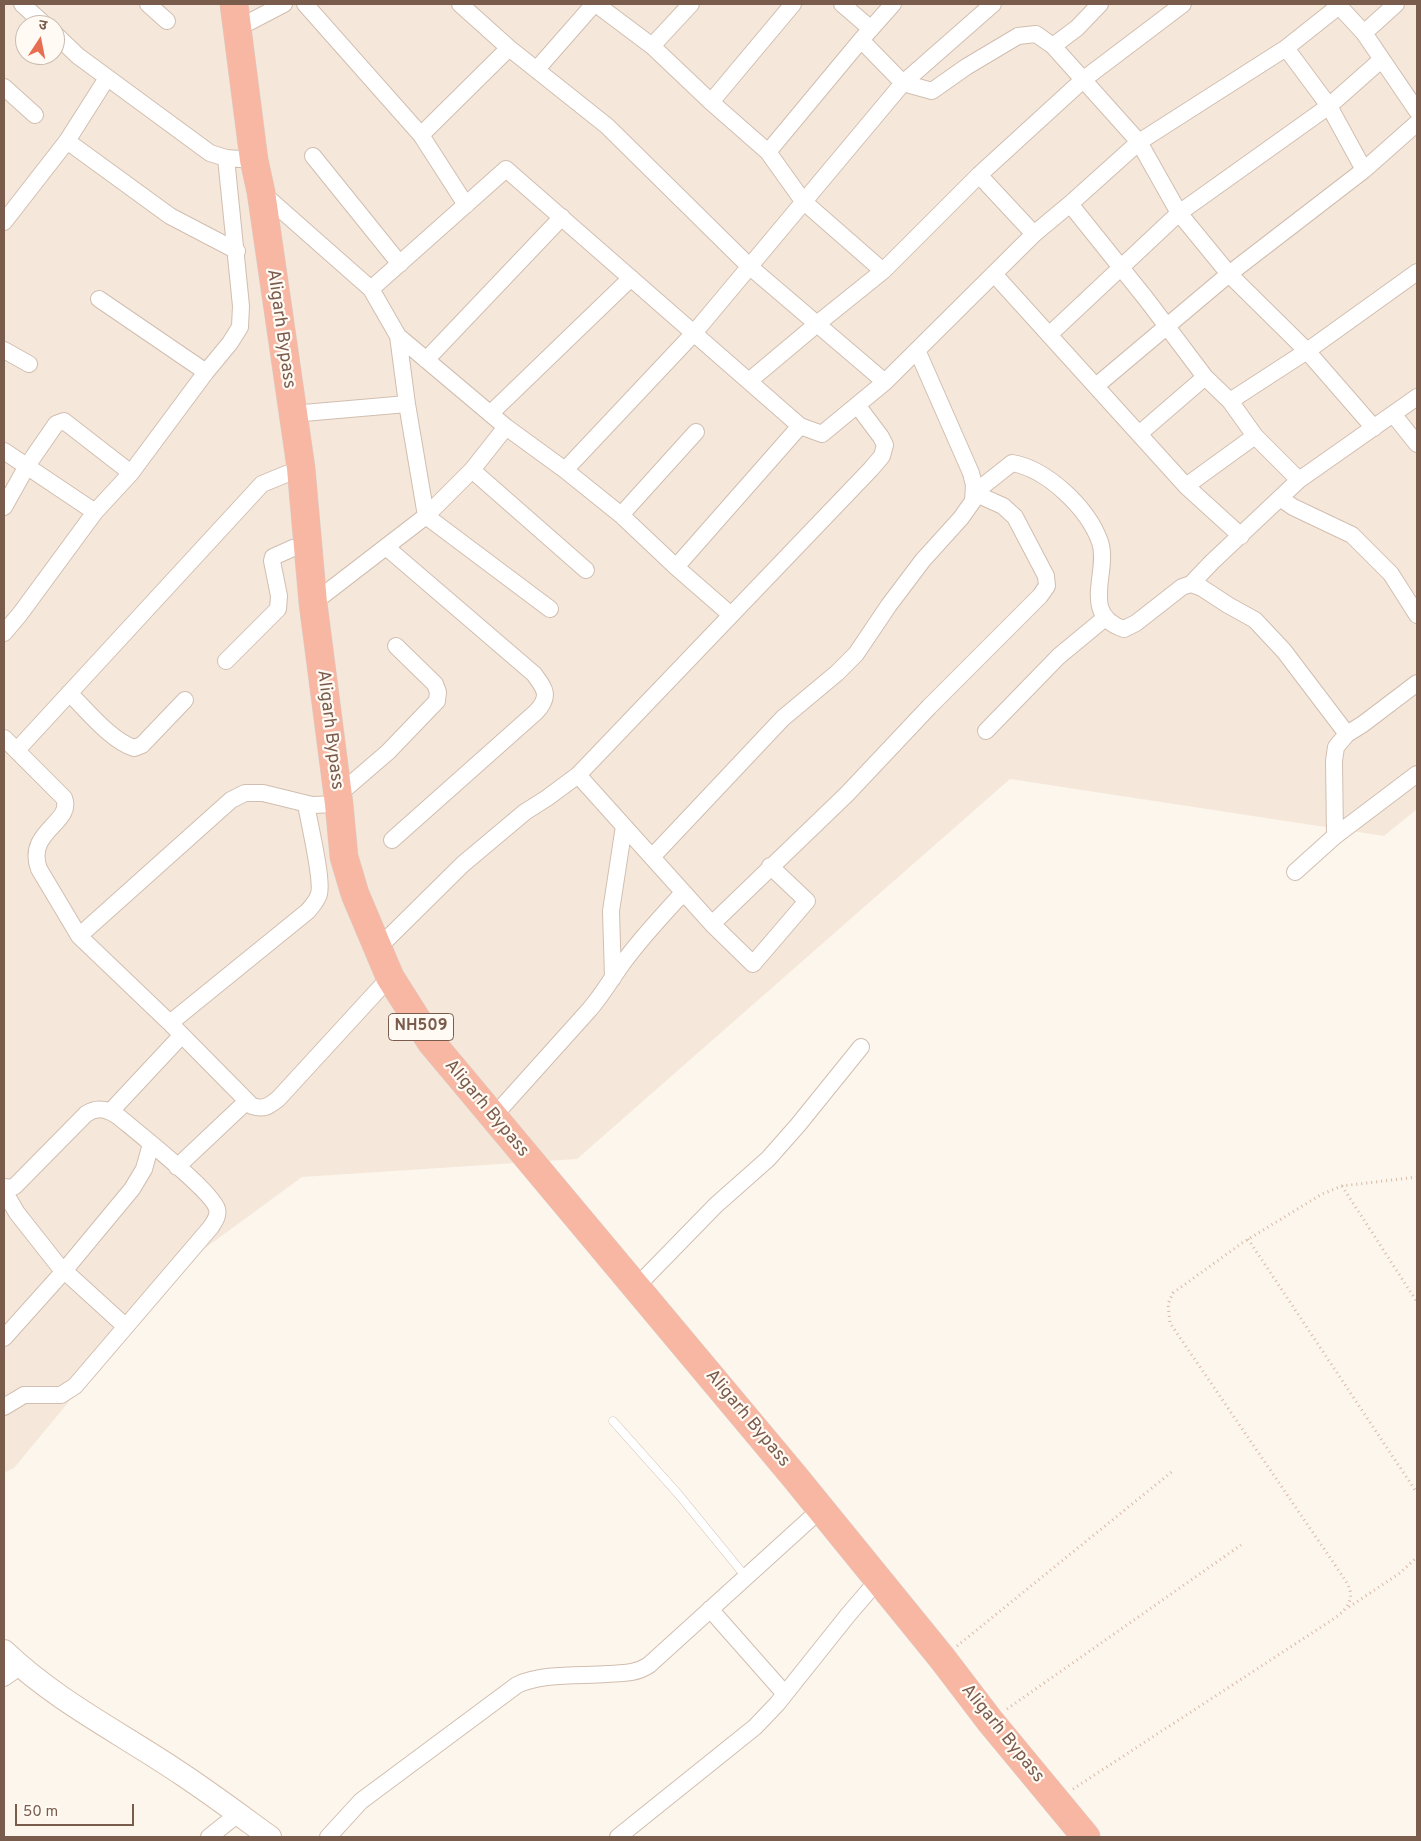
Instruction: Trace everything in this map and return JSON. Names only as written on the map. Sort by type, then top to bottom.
[{"type":"highway","name":"Aligarh Bypass","points":[[236,16],[239,159],[261,192],[301,468],[301,547],[313,603],[335,801],[344,857],[355,894],[390,977],[431,1042],[637,1286],[810,1518],[878,1580],[942,1658],[990,1721],[1086,1837]]},
{"type":"street","points":[[22,4],[34,15]]},
{"type":"street","points":[[148,4],[167,21]]},
{"type":"street","points":[[236,16],[284,4]]},
{"type":"street","points":[[305,4],[421,135],[466,205]]},
{"type":"street","points":[[460,4],[509,48],[607,126],[749,266],[885,382]]},
{"type":"street","points":[[537,69],[595,4],[652,46],[711,102],[768,152],[803,201],[883,271]]},
{"type":"street","points":[[652,46],[691,4]]},
{"type":"street","points":[[711,102],[793,4]]},
{"type":"street","points":[[842,4],[903,83],[932,91],[966,67],[1018,36],[1036,34],[1053,46],[1139,142],[1179,213],[1229,274],[1307,351],[1374,428]]},
{"type":"street","points":[[768,152],[893,4]]},
{"type":"street","points":[[565,470],[694,333],[903,83],[993,4]]},
{"type":"street","points":[[1053,46],[1077,28],[1100,4]]},
{"type":"street","points":[[749,381],[816,324],[883,271],[979,175],[1084,79],[1182,4]]},
{"type":"street","points":[[1364,33],[1396,4]]},
{"type":"street","points":[[371,289],[506,169],[800,426],[822,434],[885,382],[1034,234],[1139,142],[1286,48],[1338,5],[1364,33],[1417,111]]},
{"type":"street","points":[[4,633],[95,512],[131,473],[206,372],[230,343],[240,327],[241,306],[237,251],[239,159],[210,153],[190,140],[78,56],[65,44]]},
{"type":"street","points":[[421,135],[509,48]]},
{"type":"street","points":[[1286,48],[1329,106],[1364,170]]},
{"type":"street","points":[[1049,335],[1179,213],[1329,106],[1381,60]]},
{"type":"street","points":[[4,222],[67,141],[107,78]]},
{"type":"street","points":[[4,87],[35,115]]},
{"type":"street","points":[[1096,386],[1229,274],[1364,170],[1417,123]]},
{"type":"street","points":[[67,141],[170,216],[237,251]]},
{"type":"street","points":[[313,156],[400,264]]},
{"type":"street","points":[[979,175],[1034,234]]},
{"type":"street","points":[[261,192],[371,289],[398,336],[491,413],[506,428],[565,470],[621,515],[731,615]]},
{"type":"street","points":[[1070,204],[1148,300],[1205,378],[1230,401],[1255,436],[1299,480]]},
{"type":"street","points":[[426,360],[562,217]]},
{"type":"street","points":[[1230,401],[1307,351],[1417,272]]},
{"type":"street","points":[[994,274],[1186,486],[1241,536]]},
{"type":"street","points":[[491,413],[631,278]]},
{"type":"street","points":[[99,299],[206,372]]},
{"type":"street","points":[[398,336],[407,404],[426,516],[550,609]]},
{"type":"street","points":[[4,350],[29,364]]},
{"type":"street","points":[[652,857],[783,718],[837,673],[856,654],[889,605],[923,560],[961,518],[973,500],[974,485],[971,473],[917,350]]},
{"type":"street","points":[[1139,434],[1205,378]]},
{"type":"street","points":[[974,493],[1012,463],[1025,465],[1047,478],[1073,501],[1090,522],[1100,543],[1102,556],[1097,593],[1100,607],[1106,618],[1114,626],[1124,629],[1136,623],[1182,587],[1191,584],[1299,480],[1417,397]]},
{"type":"street","points":[[292,414],[407,404]]},
{"type":"street","points":[[378,948],[463,864],[525,812],[578,775],[882,456],[884,445],[881,437],[857,405]]},
{"type":"street","points":[[1393,414],[1417,444]]},
{"type":"street","points":[[4,506],[26,466],[56,424],[64,421],[131,473]]},
{"type":"street","points":[[676,567],[800,426]]},
{"type":"street","points":[[313,603],[426,516],[472,470],[506,428]]},
{"type":"street","points":[[621,515],[696,432]]},
{"type":"street","points":[[1186,486],[1255,436]]},
{"type":"street","points":[[4,451],[95,512]]},
{"type":"street","points":[[17,750],[262,484],[301,468]]},
{"type":"street","points":[[472,470],[586,570]]},
{"type":"street","points":[[712,924],[770,866],[847,794],[929,707],[1040,596],[1047,586],[1046,576],[1015,517],[1003,506],[974,493]]},
{"type":"street","points":[[1280,498],[1293,507],[1352,535],[1391,574],[1417,615]]},
{"type":"street","points":[[226,661],[278,609],[279,596],[272,561],[273,557],[301,547]]},
{"type":"street","points":[[386,547],[534,674],[544,687],[545,695],[543,704],[536,712],[392,840]]},
{"type":"street","points":[[1191,584],[1202,588],[1255,620],[1284,651],[1347,734]]},
{"type":"street","points":[[986,731],[1059,656],[1106,618]]},
{"type":"street","points":[[79,936],[231,800],[245,793],[263,793],[309,804],[335,801],[388,752],[436,701],[438,692],[436,684],[396,646]]},
{"type":"street","points":[[1335,836],[1334,761],[1336,747],[1347,734],[1417,684]]},
{"type":"street","points":[[70,693],[111,734],[125,745],[134,748],[142,745],[185,700]]},
{"type":"street","points":[[4,738],[64,798],[67,804],[65,811],[40,841],[36,850],[36,861],[79,936],[170,1023],[252,1106],[261,1109],[278,1099],[390,977]]},
{"type":"street","points":[[1295,872],[1335,836],[1417,774]]},
{"type":"street","points":[[578,775],[712,924],[753,964],[807,901],[770,866]]},
{"type":"street","points":[[170,1023],[308,911],[315,902],[319,893],[319,879],[309,804]]},
{"type":"street","points":[[613,978],[611,911],[624,826]]},
{"type":"street","points":[[493,1117],[590,1009],[647,933],[684,893]]},
{"type":"street","points":[[111,1111],[182,1035]]},
{"type":"street","points":[[637,1286],[703,1218],[775,1152],[861,1047]]},
{"type":"street","points":[[177,1167],[247,1101]]},
{"type":"street","points":[[4,1187],[11,1188],[15,1186],[86,1114],[93,1109],[102,1109],[111,1111],[177,1167],[212,1200],[218,1213],[211,1227],[79,1382],[61,1395],[24,1395],[4,1407]]},
{"type":"street","points":[[4,1338],[64,1271],[132,1189],[144,1169],[150,1144]]},
{"type":"street","points":[[4,1192],[32,1232],[64,1271],[125,1326]]},
{"type":"street","points":[[328,1837],[361,1801],[518,1685],[534,1679],[627,1673],[643,1669],[810,1518]]},
{"type":"street","points":[[618,1837],[755,1727],[785,1694],[878,1580]]},
{"type":"street","points":[[710,1609],[785,1694]]},
{"type":"street","points":[[4,1651],[12,1672],[44,1684],[101,1725],[182,1774],[270,1837]]},
{"type":"street","points":[[209,1837],[238,1814]]},
{"type":"lane","points":[[612,1421],[679,1495],[746,1577]]},
{"type":"path","points":[[1348,1607],[1352,1596],[1348,1584],[1170,1323],[1168,1304],[1173,1292],[1248,1240],[1308,1202],[1342,1186],[1417,1177]]},
{"type":"path","points":[[1342,1186],[1417,1302]]},
{"type":"path","points":[[1248,1240],[1417,1493]]},
{"type":"path","points":[[942,1658],[1174,1470]]},
{"type":"path","points":[[990,1721],[1241,1545]]},
{"type":"path","points":[[1056,1800],[1338,1616],[1348,1607],[1400,1573],[1417,1557]]},
{"type":"shaded area","points":[[4,4],[1417,4],[1417,809],[1384,836],[1010,779],[577,1159],[302,1177],[182,1265],[14,1468],[4,1473]]}]
